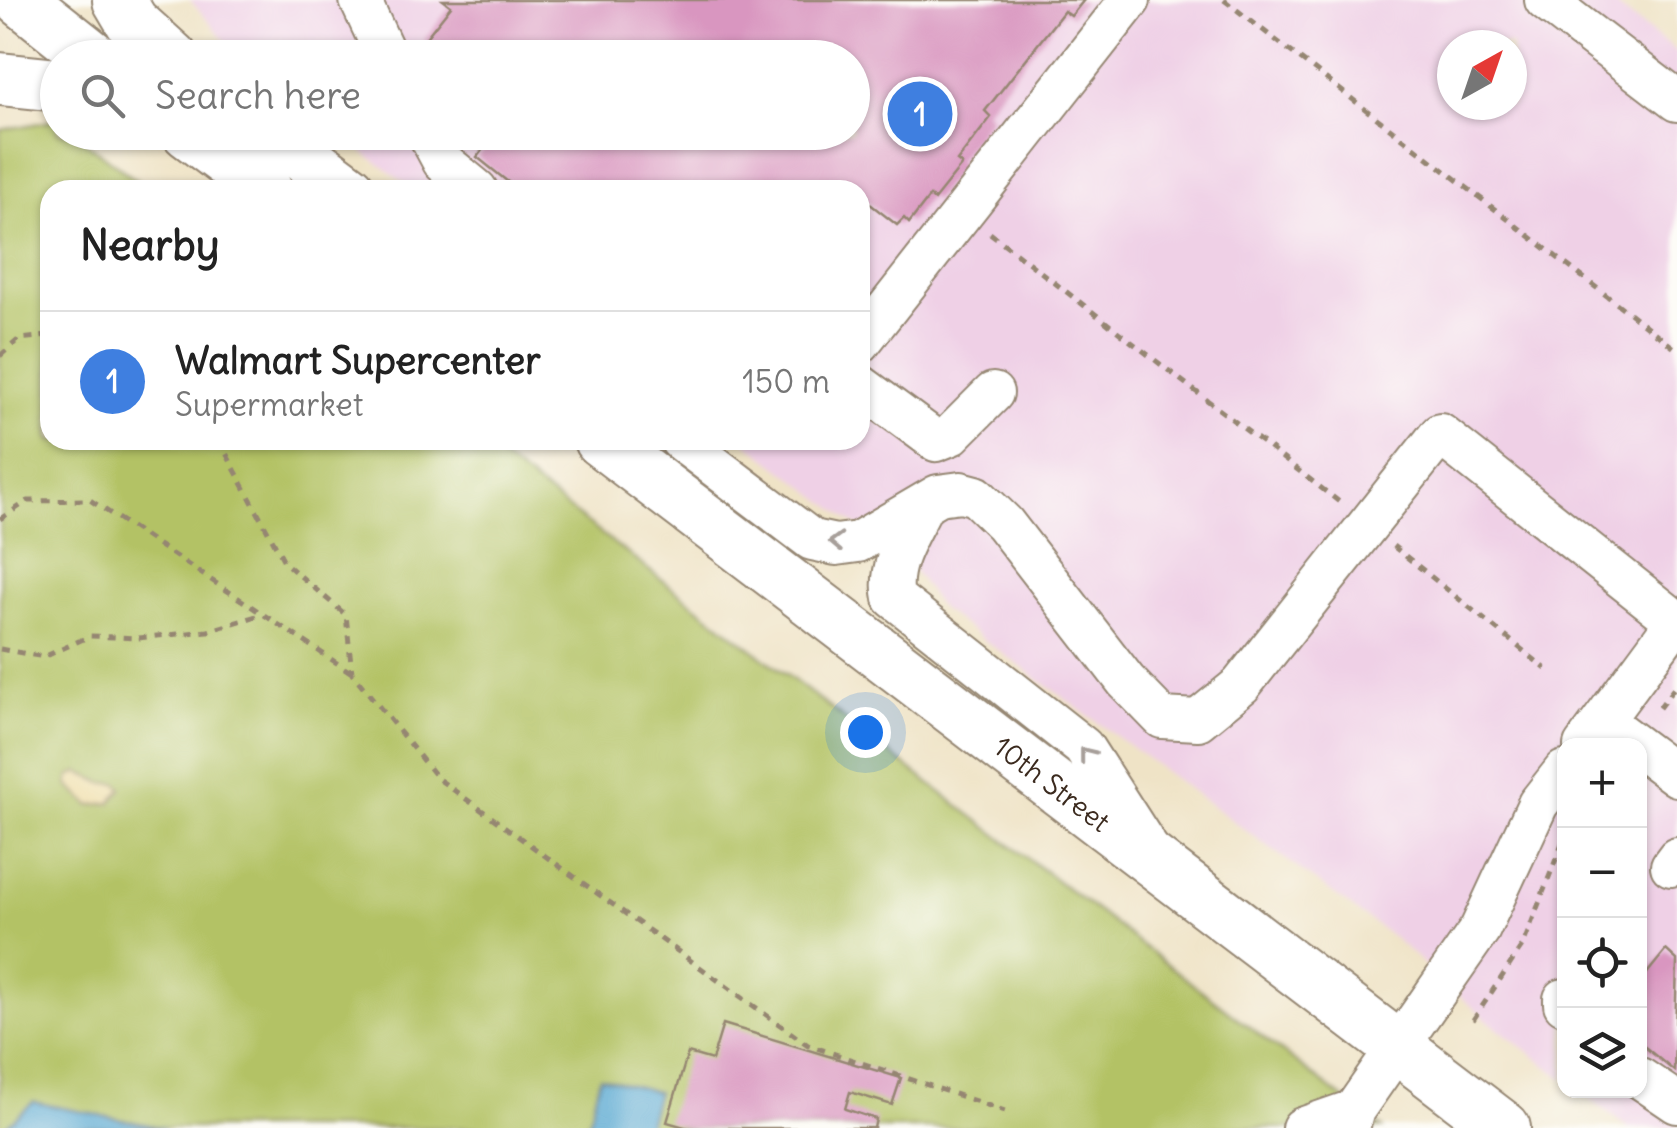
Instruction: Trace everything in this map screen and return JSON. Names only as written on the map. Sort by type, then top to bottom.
[{"type":"main road","points":[[21,0],[71,40]]},
{"type":"main road","points":[[119,0],[132,22],[152,40]]},
{"type":"main road","points":[[0,80],[40,83]]},
{"type":"main road","points":[[212,150],[253,180]]},
{"type":"main road","points":[[295,150],[336,180]]},
{"type":"main road","name":"10th Street","points":[[613,450],[1504,1128]]},
{"type":"street","points":[[360,0],[379,40]]},
{"type":"street","points":[[870,330],[1130,0]]},
{"type":"street","points":[[1546,0],[1677,101]]},
{"type":"street","points":[[437,150],[443,162],[466,180]]},
{"type":"street","points":[[870,392],[936,441],[951,435],[993,393]]},
{"type":"street","points":[[693,450],[812,540],[836,545],[858,542],[938,496],[961,492],[989,506],[1126,680],[1162,718],[1198,720],[1242,684],[1440,434],[1676,620],[1593,733],[1677,776]]},
{"type":"street","points":[[923,505],[898,556],[891,583],[894,598],[1083,747],[1159,864]]},
{"type":"street","points":[[1302,1128],[1351,1119],[1396,1046],[1480,929],[1538,804],[1557,780]]},
{"type":"street","points":[[1647,1083],[1677,1103]]},
{"type":"path","points":[[1224,0],[1677,350]]},
{"type":"path","points":[[962,211],[1351,511]]},
{"type":"path","points":[[0,356],[18,340],[40,337]]},
{"type":"path","points":[[224,450],[284,562],[346,614],[352,673]]},
{"type":"path","points":[[0,519],[28,501],[90,500],[352,673],[437,778],[780,1027],[808,1045],[1005,1111]]},
{"type":"path","points":[[1386,541],[1546,670]]},
{"type":"path","points":[[0,649],[44,657],[90,636],[138,638],[208,631],[263,614]]},
{"type":"path","points":[[1659,708],[1677,684]]},
{"type":"path","points":[[1473,1020],[1523,945],[1557,856]]},
{"type":"shaded area","points":[[190,0],[1609,0],[1677,52],[1677,1128],[1629,1128],[1589,1098],[1647,1098],[1647,738],[1557,738],[1557,1074],[1492,1024],[1394,938],[940,608],[911,566],[756,450],[870,450],[870,180],[401,180],[361,150],[870,150],[870,40],[224,40]]},
{"type":"green space","points":[[40,123],[40,150],[96,150],[136,180],[40,180],[40,450],[491,450],[1382,1128],[0,1128],[0,130]]},
{"type":"sand","points":[[79,772],[103,783],[118,783],[122,789],[110,803],[90,805],[68,785],[70,776]]},
{"type":"water","points":[[600,1077],[657,1092],[647,1128],[587,1128]]},
{"type":"water","points":[[33,1102],[164,1128],[3,1128]]},
{"type":"building","points":[[443,0],[1084,0],[1071,16],[1064,11],[985,111],[991,117],[957,161],[962,165],[934,200],[930,196],[909,223],[904,218],[897,225],[870,204],[870,180],[506,180],[477,157],[482,150],[870,150],[870,40],[424,40],[451,6]]},
{"type":"building","points":[[1666,950],[1677,960],[1674,1071],[1647,1049],[1647,973]]},
{"type":"building","points":[[723,1024],[901,1078],[892,1105],[850,1092],[845,1109],[876,1119],[874,1128],[688,1128],[667,1122],[688,1053],[712,1060]]},
{"type":"place","name":"Walmart Supercenter","points":[[920,114]]}]
